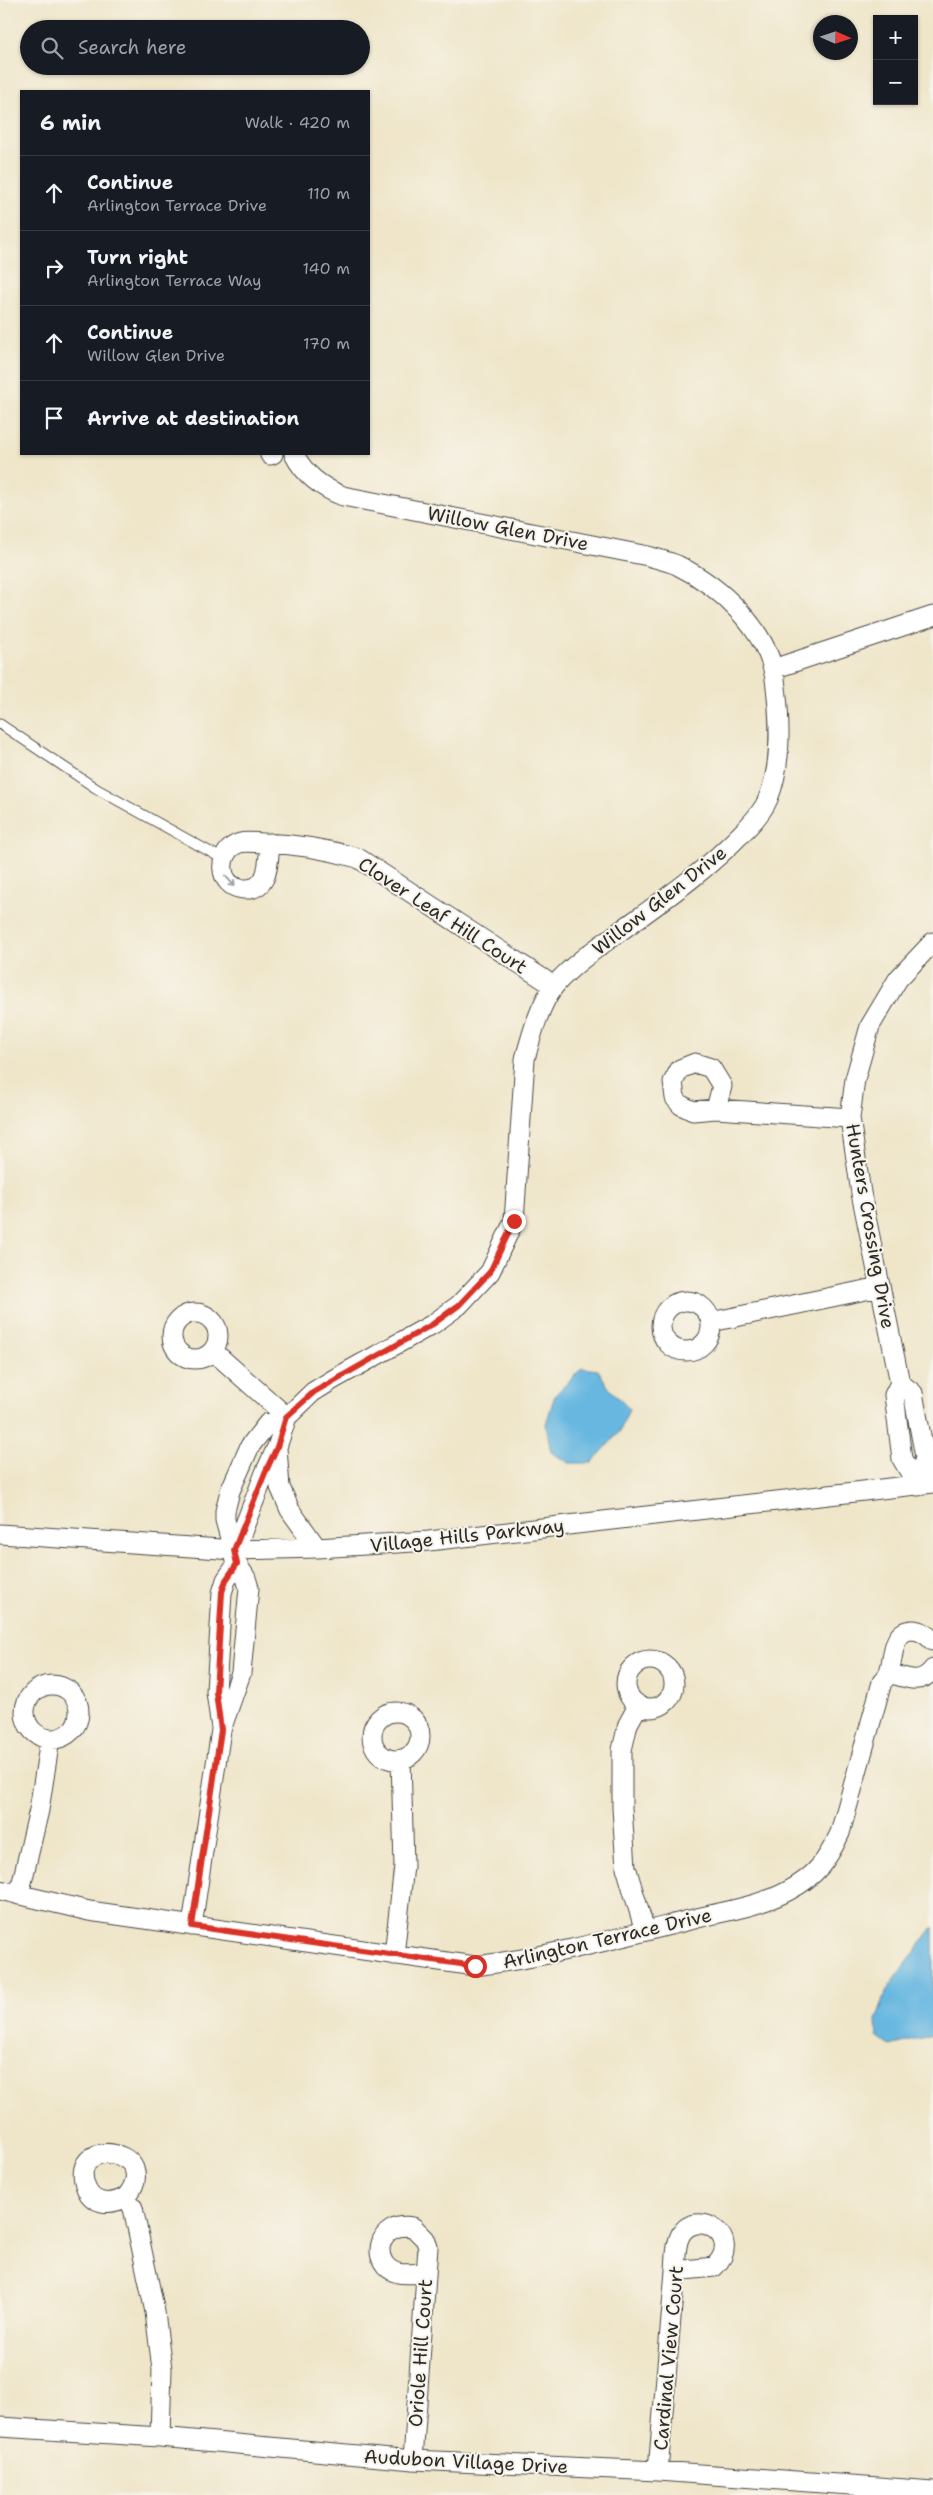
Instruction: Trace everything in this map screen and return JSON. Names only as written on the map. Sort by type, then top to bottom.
[{"type":"street","name":"Willow Glen Drive","points":[[221,1730],[241,1673],[248,1588],[225,1520],[230,1491],[250,1446],[268,1423],[286,1417],[314,1392],[433,1324],[459,1305],[490,1272],[514,1221],[525,1059],[532,1036],[554,986],[582,959],[704,870],[753,821],[768,800],[775,775],[779,732],[773,669],[767,650],[738,611],[698,578],[676,565],[648,556],[343,496],[324,489],[309,474],[295,455]]},
{"type":"street","points":[[773,669],[933,616]]},
{"type":"street","name":"Clover Leaf Hill Court","points":[[223,859],[227,852],[240,843],[270,843],[324,848],[358,858],[370,864],[554,986]]},
{"type":"street","points":[[223,859],[223,872],[230,884],[237,888],[256,887],[267,875],[270,843]]},
{"type":"street","name":"Hunters Crossing Drive","points":[[925,1484],[902,1459],[894,1395],[900,1383],[861,1193],[850,1118],[855,1079],[870,1026],[898,980],[933,942]]},
{"type":"street","points":[[709,1110],[850,1118]]},
{"type":"street","points":[[711,1322],[880,1287]]},
{"type":"street","points":[[192,1926],[221,1730],[216,1692],[222,1592],[265,1473],[277,1447],[286,1417],[214,1352]]},
{"type":"street","name":"Hunters Crossing Drive","points":[[900,1383],[913,1393],[925,1457],[925,1484]]},
{"type":"street","name":"Hunters Crossing Drive","points":[[915,1406],[933,1438]]},
{"type":"street","points":[[277,1447],[280,1487],[290,1510],[317,1548]]},
{"type":"street","name":"Village Hills Parkway","points":[[0,1534],[236,1557],[317,1548],[429,1542],[925,1484]]},
{"type":"street","name":"Arlington Terrace Drive","points":[[0,1890],[89,1911],[475,1966],[504,1963],[645,1931],[772,1899],[817,1872],[840,1833],[882,1682],[889,1673],[892,1649],[904,1632],[921,1632],[933,1641]]},
{"type":"street","points":[[889,1673],[913,1681],[922,1679],[933,1669]]},
{"type":"street","points":[[638,1706],[628,1724],[622,1750],[622,1788],[626,1867],[645,1931]]},
{"type":"street","points":[[19,1895],[39,1810],[50,1739]]},
{"type":"street","points":[[394,1955],[404,1866],[401,1759]]},
{"type":"street","points":[[126,2197],[133,2208],[155,2312],[162,2369],[160,2437]]},
{"type":"street","name":"Cardinal View Court","points":[[658,2471],[675,2271],[678,2244],[681,2235],[686,2229],[702,2224],[713,2227],[720,2232],[725,2248],[720,2262],[714,2267],[675,2271]]},
{"type":"street","name":"Oriole Hill Court","points":[[414,2460],[428,2247],[420,2232],[404,2226],[388,2231],[382,2238],[380,2246],[384,2263],[396,2272],[425,2273]]},
{"type":"street","name":"Audubon Village Drive","points":[[0,2427],[160,2437],[414,2460],[658,2471],[933,2490]]},
{"type":"lane","points":[[0,724],[97,790],[223,859]]},
{"type":"water","points":[[582,1368],[598,1370],[609,1388],[629,1409],[620,1431],[592,1463],[569,1463],[551,1452],[546,1424],[555,1395]]},
{"type":"water","points":[[933,1927],[933,2035],[890,2046],[877,2036],[876,2020],[887,1990]]},
{"type":"route","points":[[475,1966],[192,1926],[221,1730],[216,1692],[220,1654],[222,1592],[226,1580],[237,1564],[234,1550],[277,1447],[286,1417],[314,1392],[334,1379],[433,1324],[459,1305],[490,1272],[514,1221]]}]
